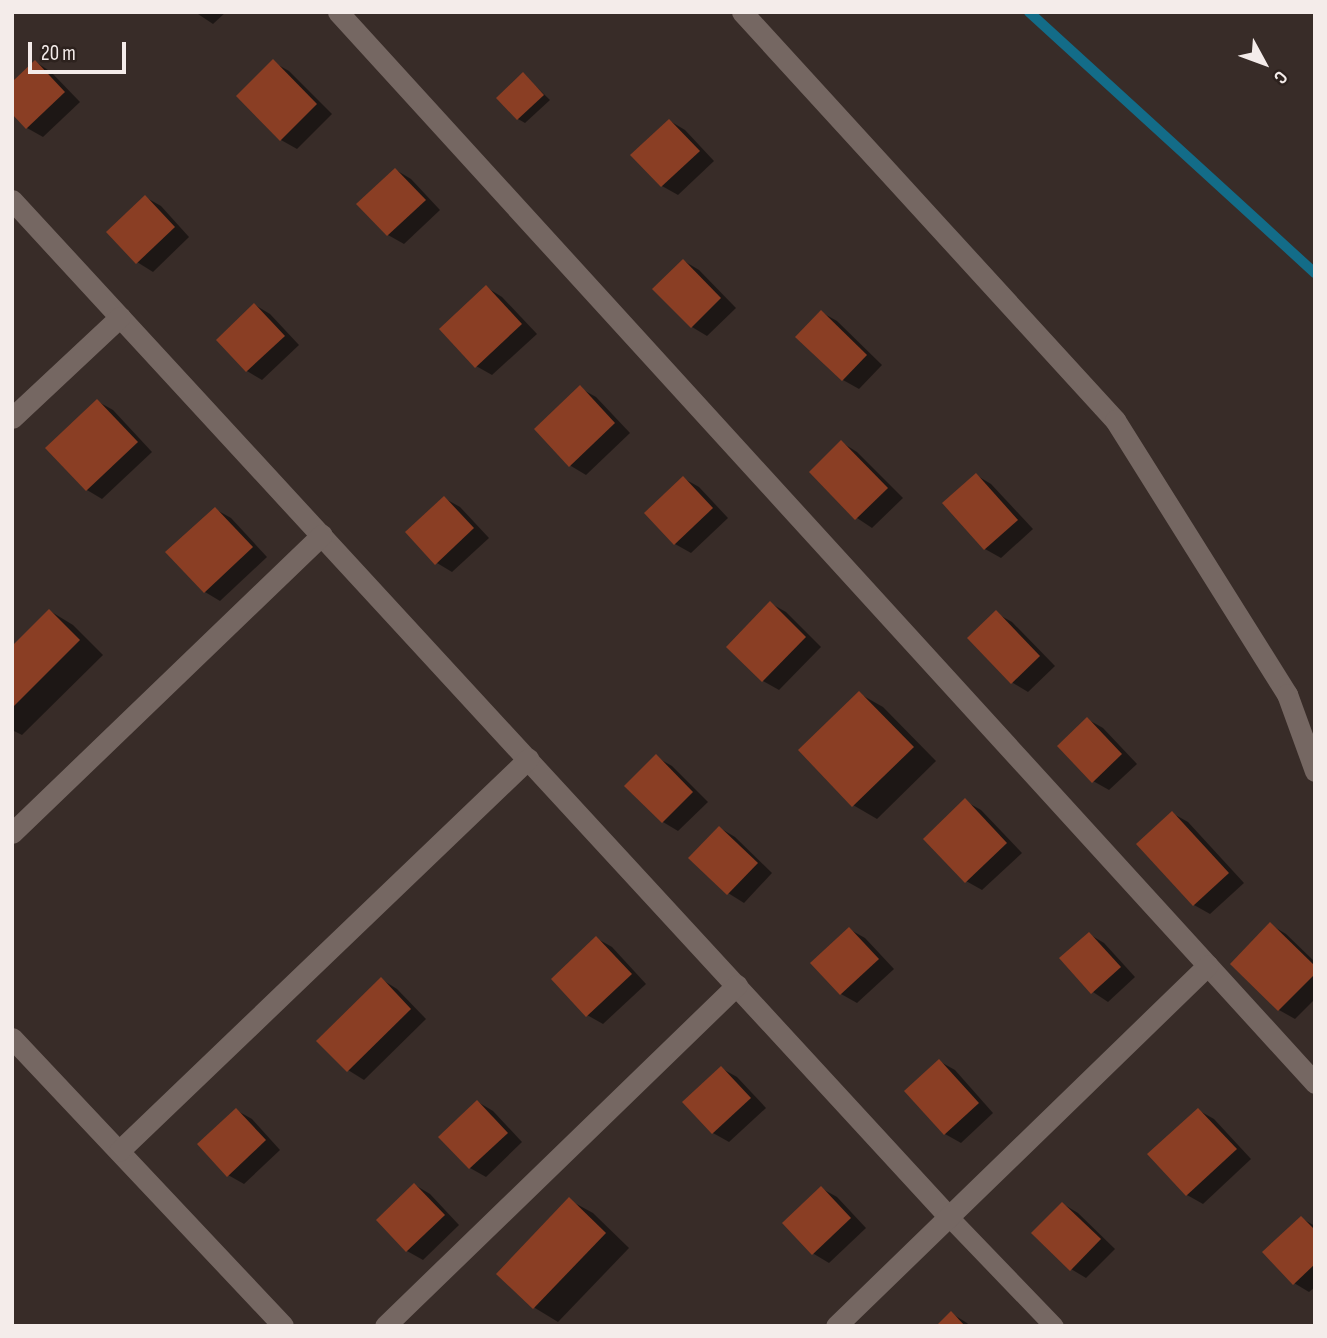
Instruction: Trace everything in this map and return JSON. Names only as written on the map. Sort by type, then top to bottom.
[{"type":"street","points":[[338,12],[1315,1083]]},
{"type":"street","points":[[742,12],[1115,420],[1287,694],[1315,771]]},
{"type":"street","points":[[12,200],[949,1217]]},
{"type":"street","points":[[12,418],[120,317]]},
{"type":"street","points":[[12,833],[321,535]]},
{"type":"street","points":[[119,1151],[528,759]]},
{"type":"street","points":[[836,1326],[1208,965]]},
{"type":"street","points":[[385,1326],[737,985]]},
{"type":"street","points":[[12,1038],[283,1326]]},
{"type":"lane","points":[[949,1217],[1054,1326]]},
{"type":"building","points":[[273,59],[317,104],[280,141],[236,96]]},
{"type":"building","points":[[35,60],[65,92],[26,129],[12,114],[12,82]]},
{"type":"building","points":[[523,72],[544,95],[517,120],[496,98]]},
{"type":"building","points":[[669,119],[700,151],[661,187],[630,155]]},
{"type":"building","points":[[395,168],[426,200],[387,236],[356,204]]},
{"type":"building","points":[[145,195],[175,227],[136,264],[106,232]]},
{"type":"building","points":[[683,259],[721,298],[691,328],[652,289]]},
{"type":"building","points":[[486,285],[522,324],[475,368],[439,329]]},
{"type":"building","points":[[254,303],[285,336],[246,372],[216,340]]},
{"type":"building","points":[[821,310],[867,355],[842,381],[795,337]]},
{"type":"building","points":[[580,385],[615,423],[569,467],[534,429]]},
{"type":"building","points":[[97,399],[138,442],[86,491],[45,448]]},
{"type":"building","points":[[841,440],[888,488],[855,520],[809,472]]},
{"type":"building","points":[[976,473],[1018,520],[984,550],[942,503]]},
{"type":"building","points":[[683,476],[713,508],[674,545],[644,513]]},
{"type":"building","points":[[444,496],[474,528],[435,565],[405,532]]},
{"type":"building","points":[[215,507],[253,547],[204,593],[165,552]]},
{"type":"building","points":[[770,601],[806,637],[762,682],[726,647]]},
{"type":"building","points":[[49,609],[80,640],[12,708],[12,646]]},
{"type":"building","points":[[996,610],[1040,656],[1011,684],[967,638]]},
{"type":"building","points":[[859,691],[914,747],[852,807],[798,750]]},
{"type":"building","points":[[1087,717],[1122,754],[1092,783],[1057,746]]},
{"type":"building","points":[[656,754],[693,792],[662,823],[624,786]]},
{"type":"building","points":[[965,798],[1007,843],[965,883],[923,839]]},
{"type":"building","points":[[1172,811],[1229,873],[1193,906],[1136,844]]},
{"type":"building","points":[[719,826],[758,863],[727,895],[688,858]]},
{"type":"building","points":[[1270,922],[1315,966],[1315,974],[1278,1011],[1230,964]]},
{"type":"building","points":[[849,927],[879,959],[840,995],[810,963]]},
{"type":"building","points":[[1089,932],[1121,967],[1091,994],[1059,958]]},
{"type":"building","points":[[596,936],[632,974],[586,1017],[551,979]]},
{"type":"building","points":[[381,977],[411,1009],[347,1072],[316,1041]]},
{"type":"building","points":[[939,1059],[979,1103],[944,1135],[904,1091]]},
{"type":"building","points":[[721,1066],[751,1098],[712,1134],[682,1102]]},
{"type":"building","points":[[477,1100],[508,1133],[469,1169],[438,1137]]},
{"type":"building","points":[[236,1108],[266,1140],[227,1177],[197,1144]]},
{"type":"building","points":[[1198,1108],[1237,1149],[1186,1196],[1147,1154]]},
{"type":"building","points":[[414,1183],[445,1215],[406,1252],[376,1220]]},
{"type":"building","points":[[821,1186],[851,1218],[812,1255],[782,1223]]},
{"type":"building","points":[[569,1197],[606,1233],[533,1309],[496,1274]]},
{"type":"building","points":[[1062,1202],[1101,1239],[1070,1271],[1031,1233]]},
{"type":"building","points":[[1301,1216],[1315,1230],[1315,1264],[1293,1285],[1262,1252]]},
{"type":"building","points":[[951,1311],[965,1326],[936,1326]]},
{"type":"waterway","points":[[1029,12],[1315,273]]}]
